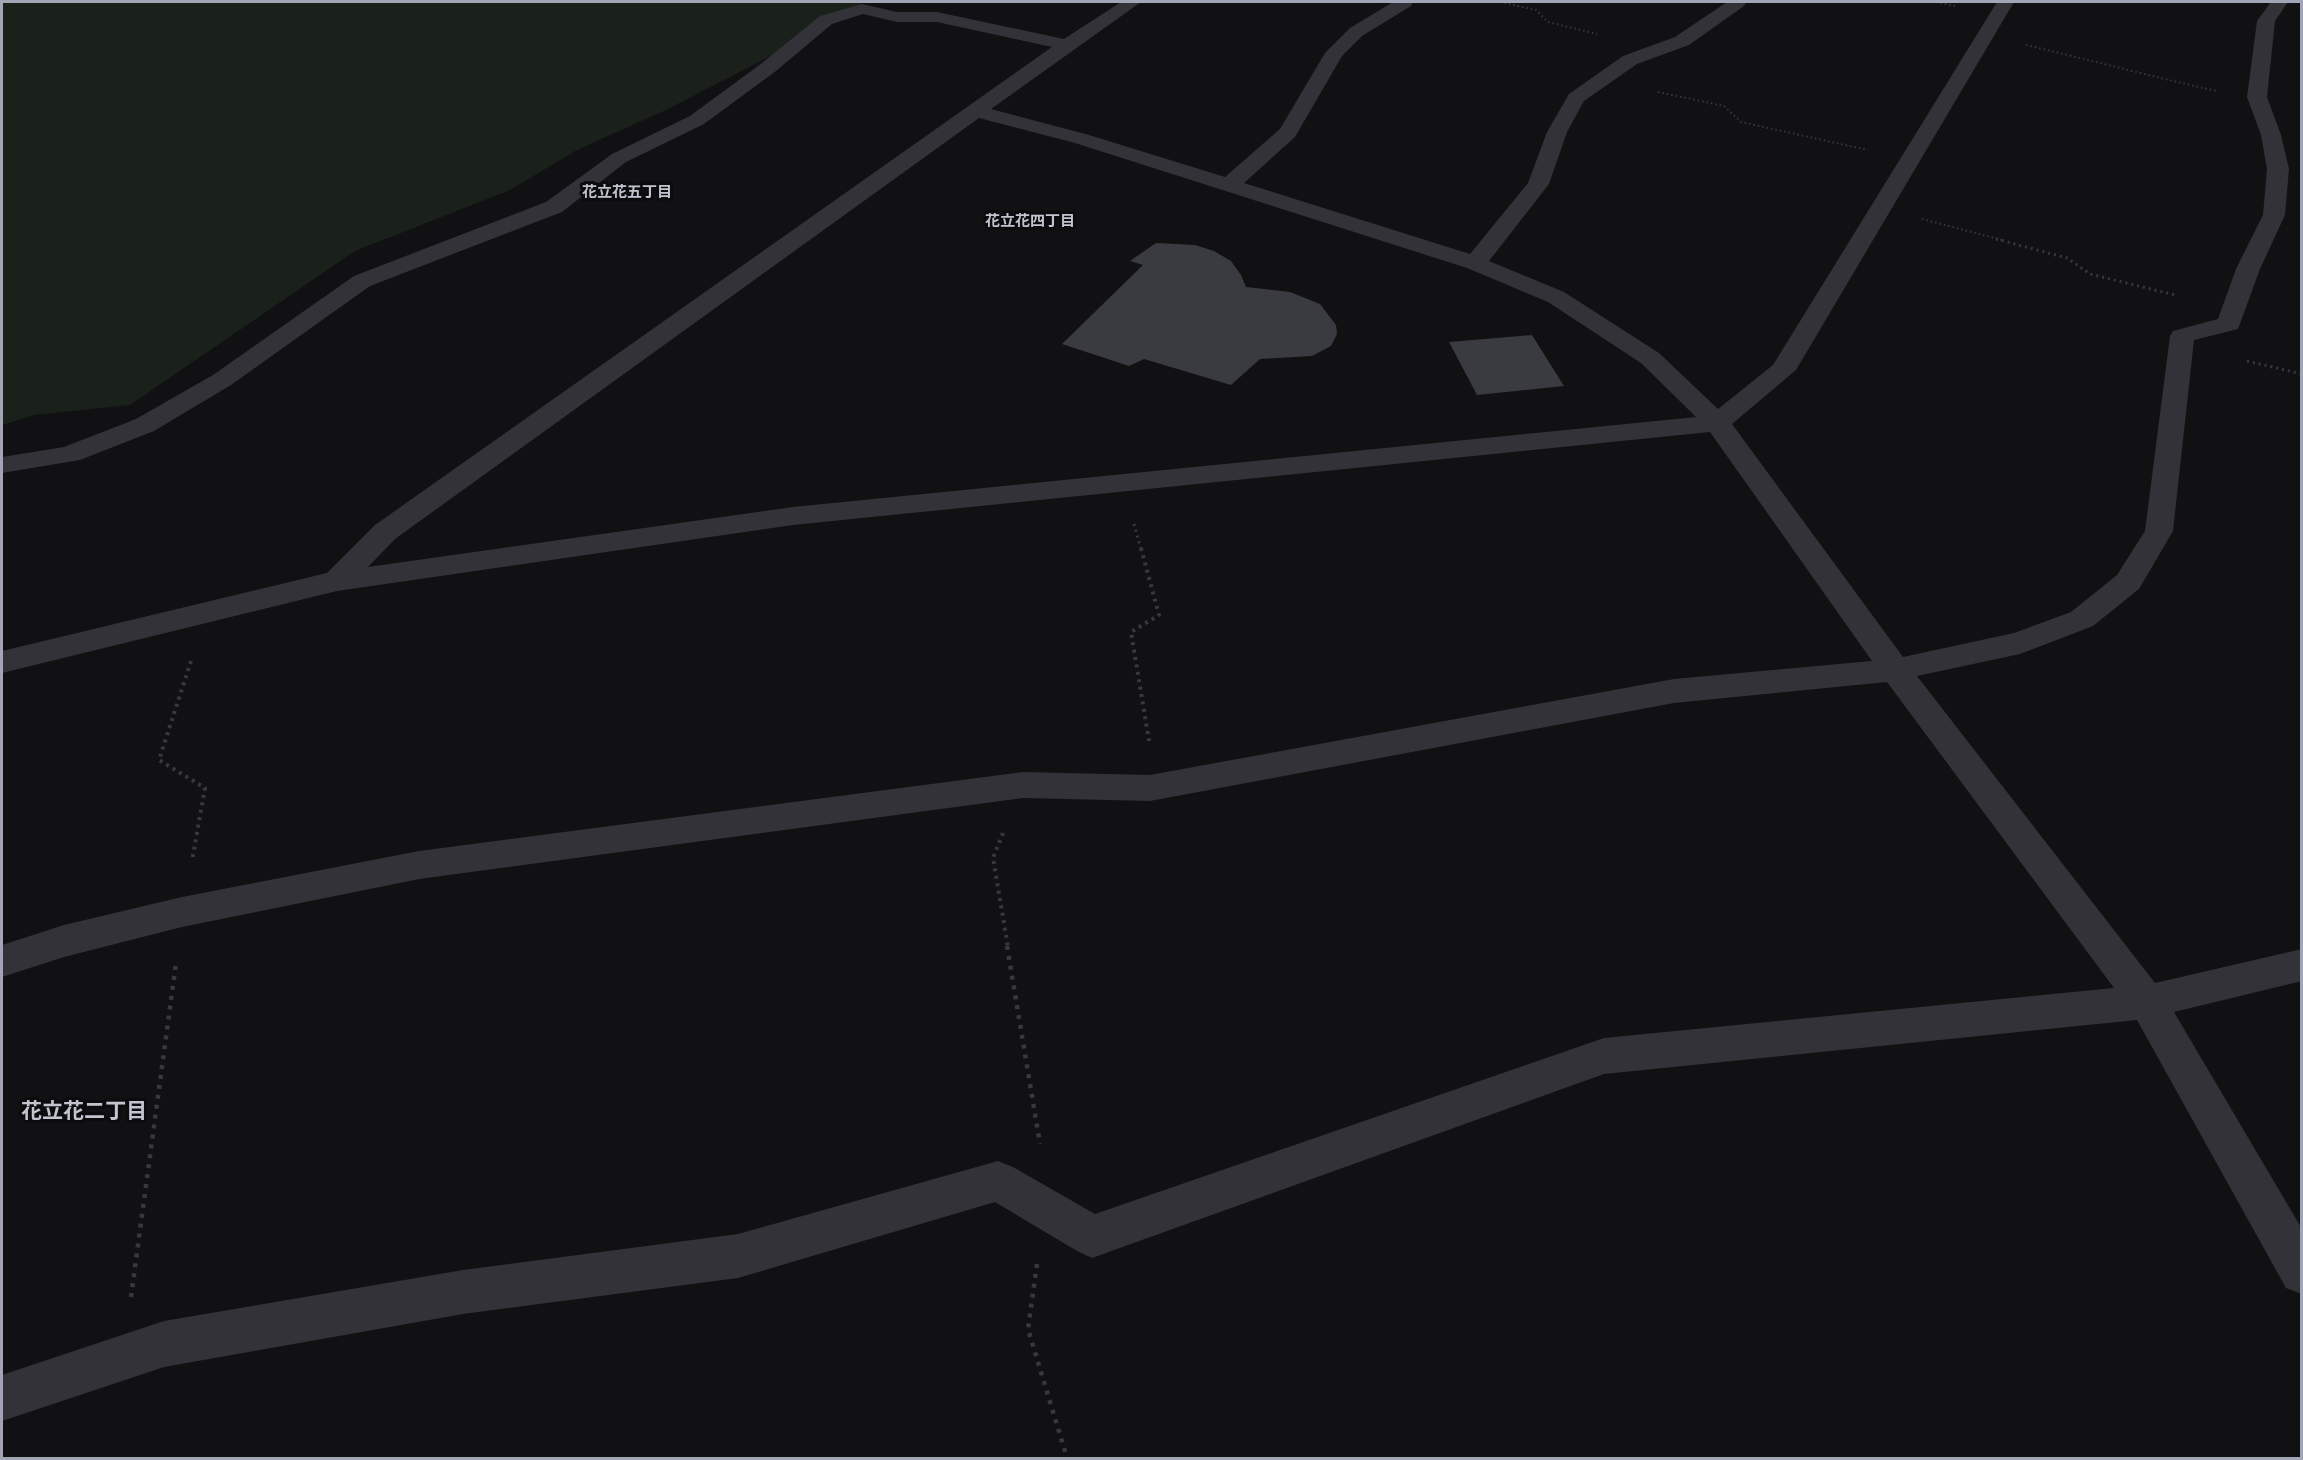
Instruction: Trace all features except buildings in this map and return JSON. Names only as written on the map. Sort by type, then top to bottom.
[{"type":"street","points":[[337,581],[385,532],[1067,45],[1132,2]]},
{"type":"street","points":[[1228,186],[1288,133],[1334,53],[1356,32],[1405,2]]},
{"type":"street","points":[[1475,263],[1538,184],[1557,132],[1576,98],[1630,60],[1682,41],[1738,2]]},
{"type":"street","points":[[2,662],[337,581],[793,516],[1717,423],[1784,370],[2006,2]]},
{"type":"street","points":[[2,961],[64,941],[182,912],[419,865],[1023,785],[1150,788],[1674,691],[1895,670],[2020,643],[2082,619],[2128,582],[2159,531],[2182,336],[2229,324],[2248,269],[2274,215],[2278,169],[2271,135],[2258,100],[2266,21],[2280,2]]},
{"type":"street","points":[[2,465],[70,454],[146,425],[222,380],[362,281],[554,207],[620,158],[697,120],[770,67],[826,20],[862,9],[897,17],[937,17],[1067,45]]},
{"type":"street","points":[[977,111],[1082,139],[1475,263],[1556,297],[1650,358],[1717,423],[1895,670],[2147,1002],[2301,1272]]},
{"type":"street","points":[[2,1398],[164,1344],[463,1292],[738,1256],[998,1181],[1092,1236],[1604,1056],[2147,1002],[2301,965]]},
{"type":"path","points":[[1500,2],[1536,10],[1548,22],[1658,49]]},
{"type":"path","points":[[1984,36],[2114,65],[2134,74],[2258,100]]},
{"type":"path","points":[[1602,80],[1724,106],[1742,122],[1911,159]]},
{"type":"path","points":[[1881,208],[2067,258],[2090,274],[2183,297],[2229,324]]},
{"type":"path","points":[[1122,483],[1159,615],[1131,632],[1150,746],[1150,788]]},
{"type":"path","points":[[120,1359],[128,1315],[182,912],[205,788],[159,760],[206,614]]},
{"type":"path","points":[[1023,785],[993,858],[1037,1120],[1046,1209],[1028,1329],[1067,1458]]},
{"type":"shaded area","points":[[2,2],[864,2],[815,33],[666,110],[577,150],[510,190],[355,251],[130,405],[34,415],[2,425]]},
{"type":"district","name":"花立花五丁目","points":[[627,194]]},
{"type":"district","name":"花立花四丁目","points":[[1030,223]]},
{"type":"district","name":"花立花二丁目","points":[[84,1114]]}]
